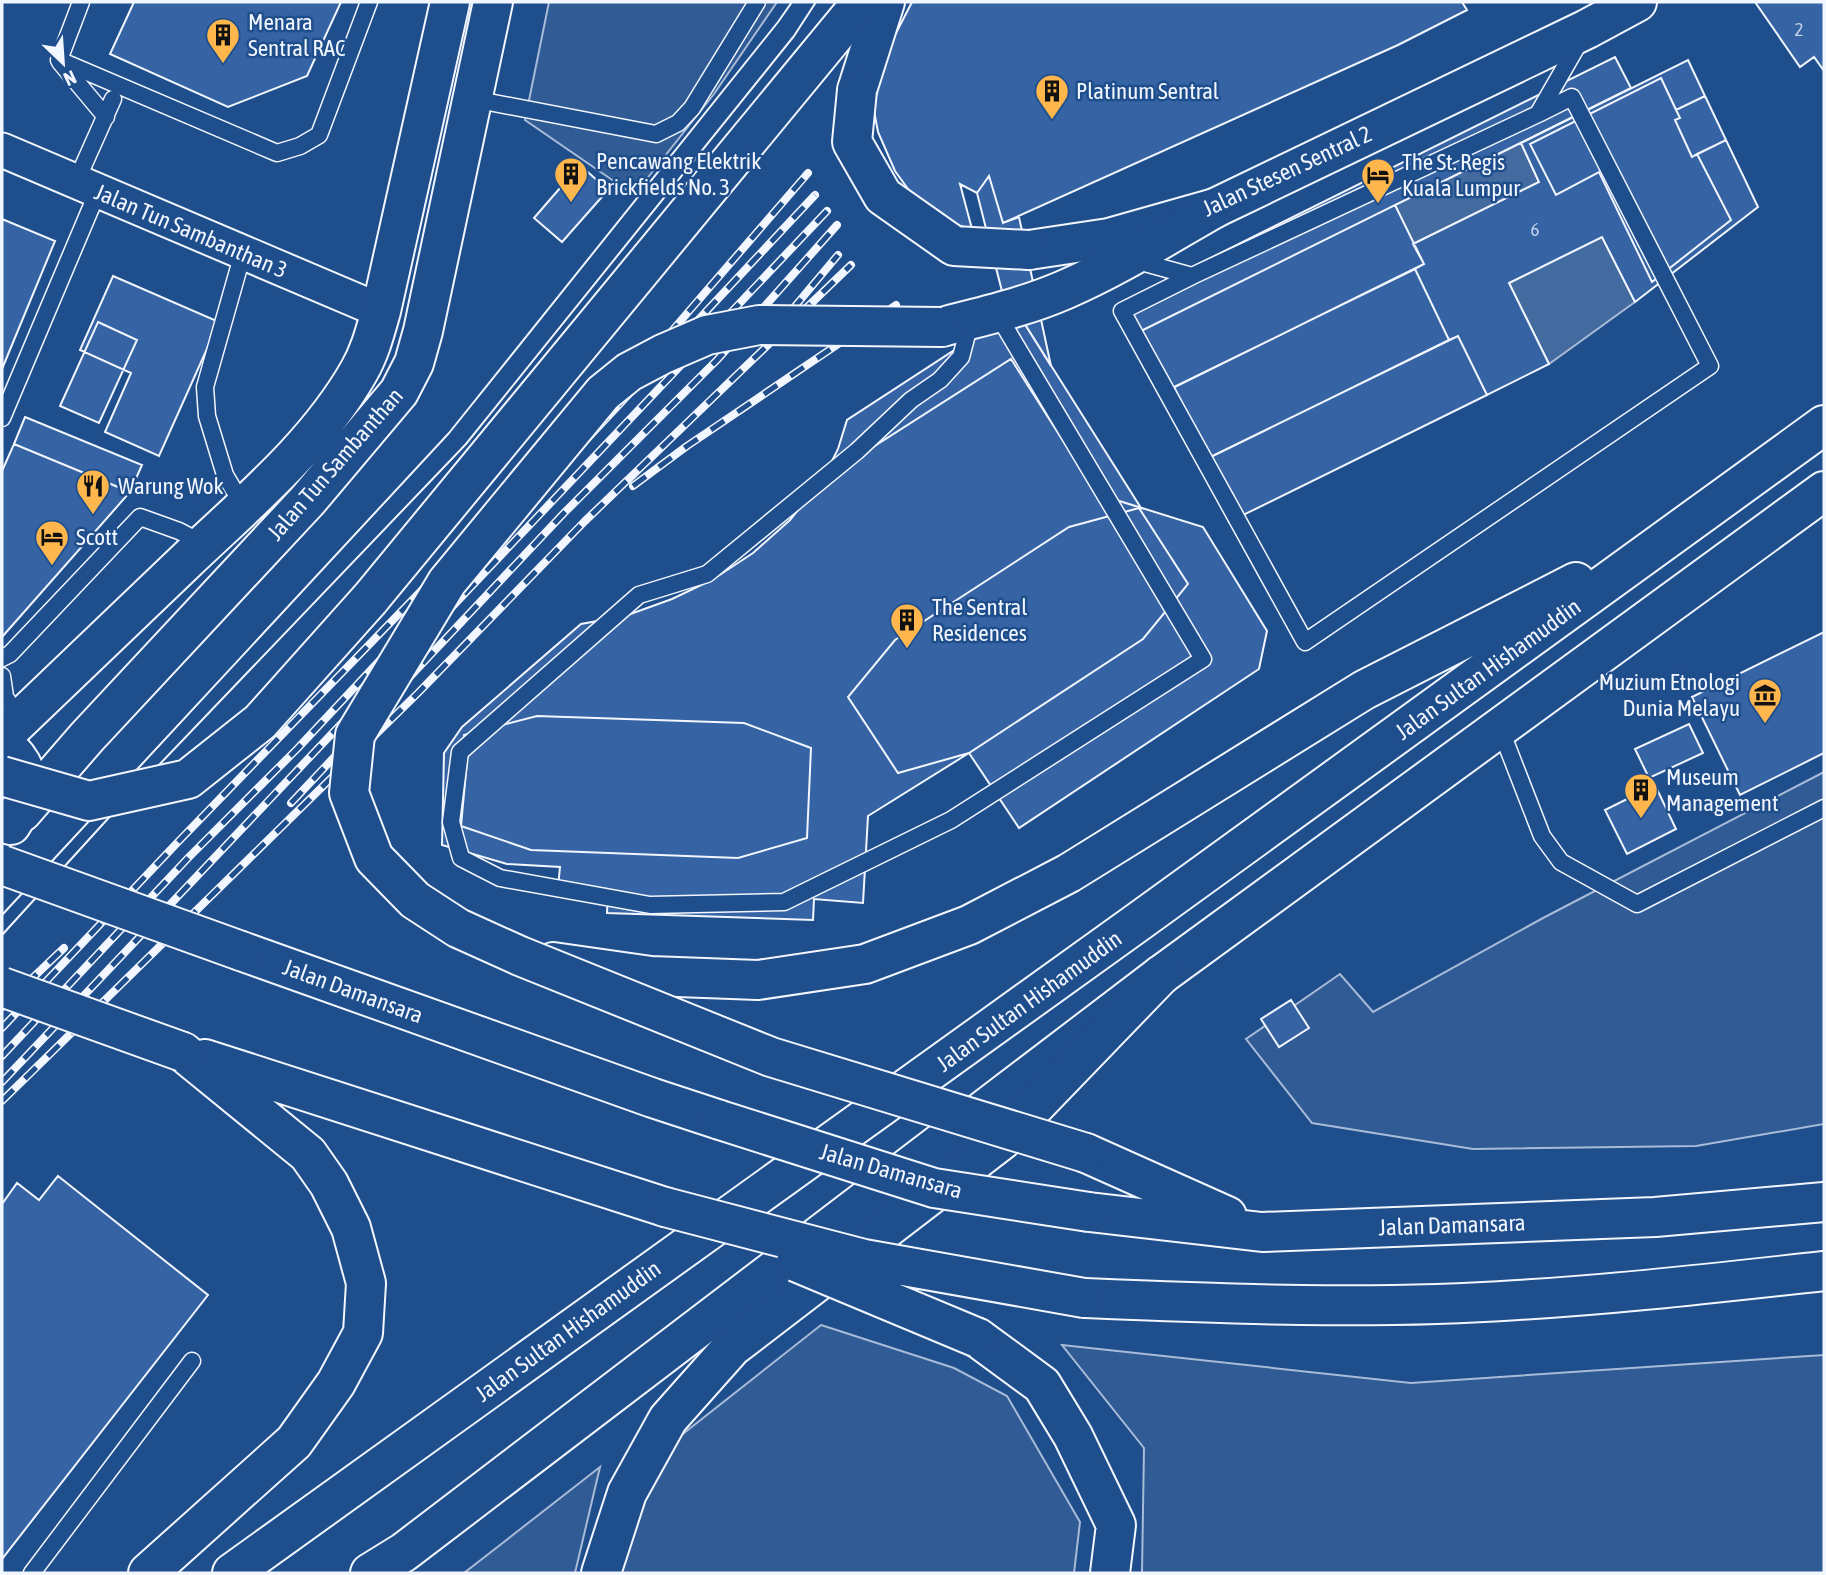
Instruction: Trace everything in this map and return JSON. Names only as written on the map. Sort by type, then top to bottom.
[{"type":"main road","name":"Jalan Tun Sambanthan","points":[[8,733],[243,507],[335,409],[360,370],[372,343],[381,311],[450,2]]},
{"type":"main road","name":"Jalan Tun Sambanthan","points":[[6,830],[96,727],[308,500],[399,393],[414,363],[423,331],[493,2]]},
{"type":"main road","points":[[2,776],[89,801],[188,779],[261,722],[370,599],[862,2]]},
{"type":"main road","name":"Jalan Stesen Sentral 2","points":[[885,2],[857,90],[852,142],[883,196],[954,246],[1029,250],[1109,238],[1215,208],[1587,29],[1637,2]]},
{"type":"main road","points":[[1215,208],[1128,258],[1064,290],[1019,307],[969,320],[759,325],[707,335],[629,372],[603,393],[447,582],[355,735],[349,793],[374,858],[415,900],[458,928],[520,956],[771,1057],[1086,1153],[1262,1232]]},
{"type":"main road","name":"Jalan Sultan Hishamuddin","points":[[232,1573],[1824,425]]},
{"type":"main road","points":[[370,1573],[404,1552],[1161,975],[1824,491]]},
{"type":"main road","points":[[520,956],[651,976],[758,980],[865,964],[969,925],[1069,873],[1364,690],[1685,527]]},
{"type":"main road","points":[[6,830],[24,804],[27,779],[8,733]]},
{"type":"main road","name":"Jalan Damansara","points":[[2,865],[653,1098],[934,1188],[1089,1212],[1262,1232],[1655,1217],[1824,1202]]},
{"type":"main road","points":[[601,1573],[627,1493],[668,1419],[732,1347],[1002,1140],[1161,975]]},
{"type":"main road","points":[[2,987],[183,1052],[665,1207],[864,1259],[1084,1298],[1296,1307],[1517,1301],[1824,1271]]},
{"type":"main road","points":[[148,1573],[294,1442],[336,1383],[363,1333],[366,1283],[351,1228],[329,1184],[308,1154],[183,1052]]},
{"type":"main road","points":[[665,1207],[978,1338],[1042,1385],[1073,1436],[1115,1525],[1110,1573]]},
{"type":"street","name":"Jalan Tun Sambanthan 3","points":[[2,150],[381,311]]},
{"type":"lane","points":[[59,60],[81,2]]},
{"type":"lane","points":[[59,60],[277,153],[300,146],[319,135],[369,2]]},
{"type":"lane","points":[[473,99],[656,134],[678,123],[692,108],[757,2]]},
{"type":"lane","points":[[1538,114],[1587,29]]},
{"type":"lane","points":[[59,60],[106,117]]},
{"type":"lane","points":[[1572,97],[1710,366],[1305,642],[1122,311],[1538,114],[1572,97]]},
{"type":"lane","points":[[2,418],[87,186],[113,99]]},
{"type":"lane","points":[[243,253],[205,387],[207,415],[225,475],[243,507]]},
{"type":"lane","points":[[1128,258],[1192,276]]},
{"type":"lane","points":[[969,320],[1203,659],[951,820],[784,902],[650,905],[500,878],[461,858],[451,822],[460,752],[639,595],[707,574],[857,451],[911,400],[940,380],[961,357],[969,320]]},
{"type":"lane","points":[[2,658],[10,654],[140,517],[179,531],[204,544]]},
{"type":"lane","points":[[2,676],[8,733]]},
{"type":"lane","points":[[1500,728],[1542,836],[1561,862],[1637,904],[1824,808]]},
{"type":"lane","points":[[32,1573],[191,1361]]},
{"type":"shaded area","points":[[549,2],[777,2],[714,94],[634,195],[525,120]]},
{"type":"shaded area","points":[[1521,143],[1539,182],[1413,244],[1395,205]]},
{"type":"shaded area","points":[[1602,237],[1635,302],[1549,364],[1509,283]]},
{"type":"shaded area","points":[[1824,772],[1824,1124],[1696,1146],[1473,1149],[1312,1123],[1246,1039],[1340,974],[1373,1012],[1543,918]]},
{"type":"shaded area","points":[[821,1325],[954,1368],[1007,1396],[1080,1522],[1074,1573],[622,1573],[647,1481],[679,1437]]},
{"type":"shaded area","points":[[1062,1345],[1411,1383],[1824,1355],[1824,1573],[1142,1573],[1144,1448]]},
{"type":"shaded area","points":[[600,1467],[575,1573],[464,1573]]},
{"type":"building","name":"Menara Sentral RAC","points":[[134,2],[341,2],[307,76],[228,107],[110,54]]},
{"type":"building","name":"Platinum Sentral","points":[[912,2],[1462,2],[1467,10],[1398,45],[1003,223],[989,176],[977,193],[960,184],[972,229],[957,225],[916,200],[895,171],[878,132],[874,91],[895,35]]},
{"type":"building","points":[[1755,2],[1824,2],[1824,71],[1814,57],[1800,67]]},
{"type":"building","points":[[1615,57],[1631,88],[1137,333],[1122,302]]},
{"type":"building","points":[[1688,60],[1705,96],[1676,110],[1661,78],[1530,144],[1556,195],[1599,172],[1652,282],[1731,220],[1697,154],[1726,140],[1758,207],[1635,302],[1602,237],[1509,283],[1549,364],[1487,395],[1458,336],[1449,340],[1415,269],[1424,264],[1413,244],[1539,182],[1521,143]]},
{"type":"building","points":[[1661,78],[1680,118],[1675,120],[1692,157],[1697,154],[1731,220],[1652,282],[1599,172],[1556,195],[1530,144]]},
{"type":"building","points":[[1705,96],[1726,140],[1692,157],[1675,120],[1680,118],[1676,110]]},
{"type":"building","name":"Pencawang Elektrik Brickfields No. 3","points":[[580,165],[608,190],[562,242],[534,218]]},
{"type":"building","points":[[989,176],[1003,223],[1019,217],[1051,366],[1016,310],[1008,315],[977,193]]},
{"type":"building","points":[[1395,205],[1424,264],[1165,392],[1137,333]]},
{"type":"building","points":[[2,219],[55,241],[2,369]]},
{"type":"building","points":[[1415,269],[1449,340],[1209,458],[1174,387]]},
{"type":"building","points":[[113,276],[219,322],[159,456],[105,432],[131,373],[80,350]]},
{"type":"building","points":[[1016,310],[1141,508],[1097,494],[1011,359],[823,479],[838,449],[847,420]]},
{"type":"building","points":[[98,322],[137,340],[99,423],[60,406]]},
{"type":"building","points":[[1458,336],[1487,395],[1229,522],[1200,462]]},
{"type":"building","name":"The Sentral Residences","points":[[1011,359],[1097,494],[1203,527],[1267,631],[1259,669],[1019,828],[969,753],[868,816],[863,903],[814,899],[813,920],[607,913],[608,889],[558,887],[560,867],[507,864],[442,845],[444,753],[462,727],[581,624],[625,616],[672,599],[712,580],[753,553],[790,520],[823,479]]},
{"type":"building","points":[[25,417],[142,465],[130,492],[14,444]]},
{"type":"building","points":[[14,444],[130,492],[2,637],[2,471]]},
{"type":"building","points":[[1139,508],[1188,584],[1143,639],[969,753],[898,773],[848,697],[895,640],[1069,527]]},
{"type":"building","name":"Muzium Etnologi Dunia Melayu","points":[[1824,632],[1824,753],[1740,795],[1692,697]]},
{"type":"building","points":[[537,716],[744,723],[811,748],[807,838],[738,858],[531,850],[461,826],[467,761],[464,735]]},
{"type":"building","points":[[1689,724],[1703,753],[1649,778],[1635,749]]},
{"type":"building","name":"Museum Management","points":[[1655,785],[1676,829],[1627,854],[1605,810]]},
{"type":"building","points":[[1291,1000],[1309,1028],[1279,1047],[1261,1019]]},
{"type":"building","points":[[58,1176],[208,1295],[2,1559],[2,1204],[17,1183],[39,1200]]},
{"type":"tram line","points":[[2,915],[449,433],[792,2]]},
{"type":"tram line","points":[[2,935],[114,812],[466,444],[794,36],[816,2]]},
{"type":"railway","points":[[2,1028],[177,843],[665,339],[808,173]]},
{"type":"railway","points":[[2,1056],[189,857],[297,749],[815,195]]},
{"type":"railway","points":[[2,1082],[827,211]]},
{"type":"railway","points":[[291,803],[564,513],[717,360],[837,225]]},
{"type":"railway","points":[[791,311],[838,255]]},
{"type":"railway","points":[[2,1101],[418,693],[585,521],[851,265]]},
{"type":"railway","points":[[633,486],[687,446],[896,305]]},
{"type":"railway","points":[[2,1007],[64,948]]},
{"type":"place","name":"Menara Sentral RAC","points":[[223,65]]},
{"type":"place","name":"Platinum Sentral","points":[[1052,121]]},
{"type":"place","name":"Pencawang Elektrik Brickfields No. 3","points":[[571,204]]},
{"type":"place","name":"The St. Regis Kuala Lumpur","points":[[1378,205]]},
{"type":"place","name":"Warung Wok","points":[[93,516]]},
{"type":"place","name":"Scott","points":[[52,567]]},
{"type":"place","name":"The Sentral Residences","points":[[907,650]]},
{"type":"place","name":"Muzium Etnologi Dunia Melayu","points":[[1765,725]]},
{"type":"place","name":"Museum Management","points":[[1641,820]]}]
